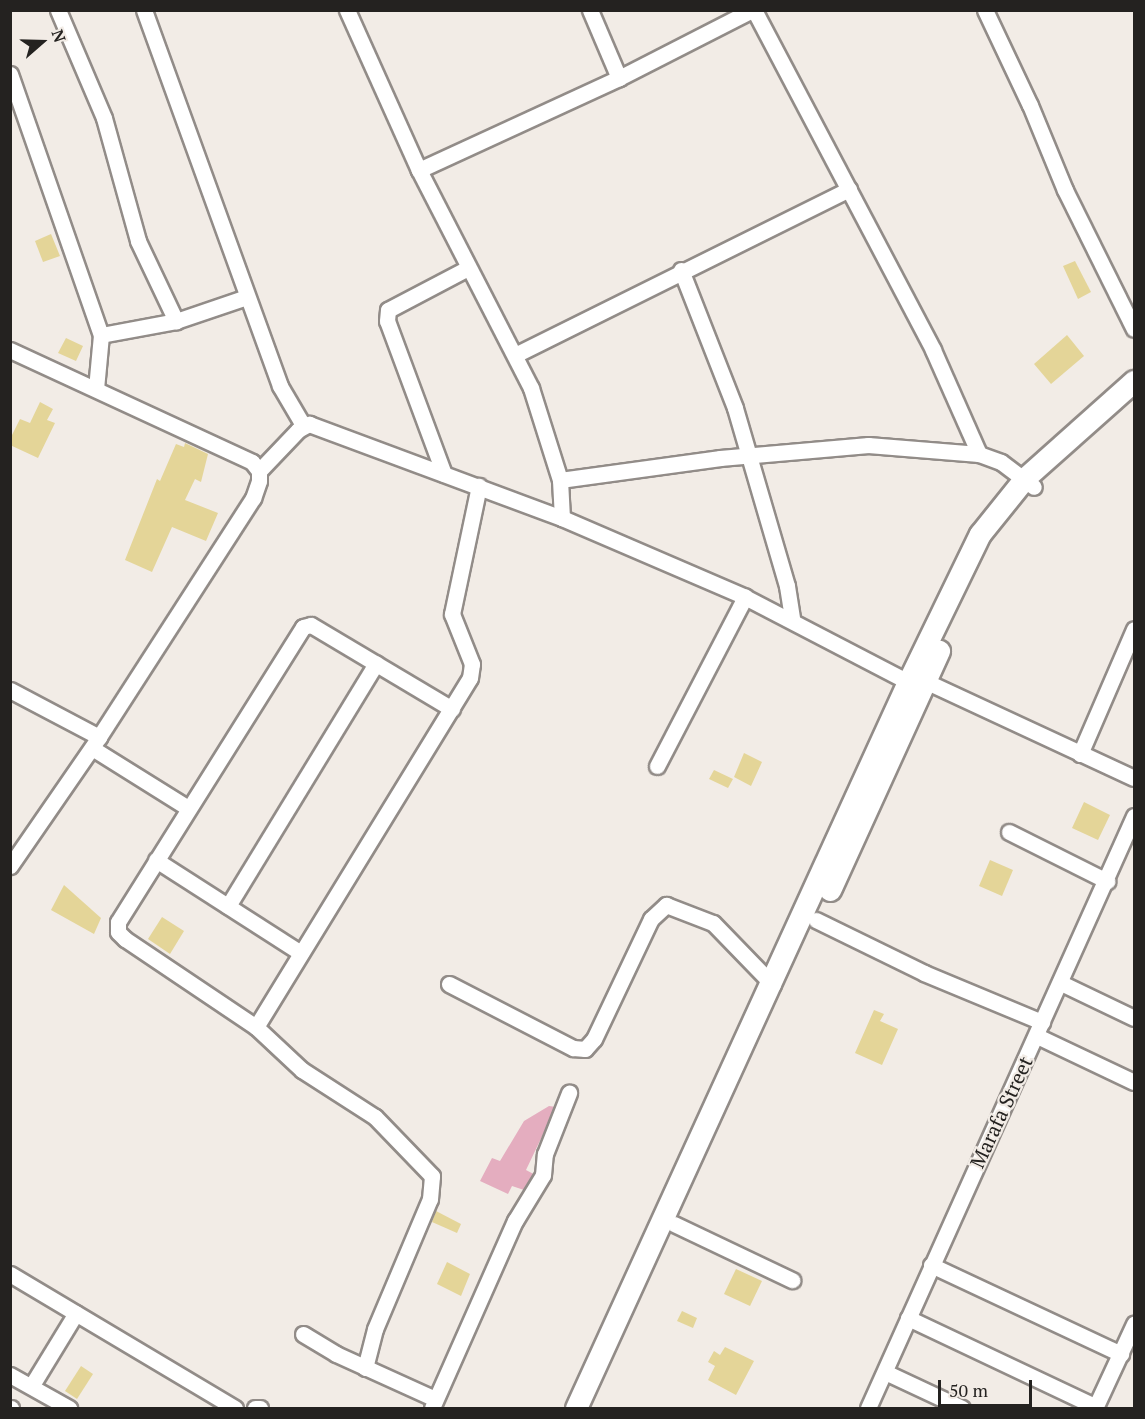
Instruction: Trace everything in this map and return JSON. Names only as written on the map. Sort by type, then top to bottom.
[{"type":"main road","points":[[576,1408],[755,1039],[816,920],[980,534],[1134,381]]},
{"type":"main road","points":[[1029,483],[1134,398]]},
{"type":"main road","points":[[591,1408],[755,1039],[773,985],[916,682]]},
{"type":"street","points":[[58,10],[104,118],[138,241],[176,321]]},
{"type":"street","points":[[144,10],[184,112],[246,297],[280,386],[303,425]]},
{"type":"street","points":[[347,10],[419,170],[531,388],[560,480],[562,518]]},
{"type":"street","points":[[590,10],[619,78]]},
{"type":"street","points":[[419,170],[619,78],[753,10],[933,350],[979,454]]},
{"type":"street","points":[[985,10],[1030,105],[1065,190],[1134,329]]},
{"type":"street","points":[[10,74],[101,335],[96,388]]},
{"type":"street","points":[[515,355],[681,270],[849,189]]},
{"type":"street","points":[[444,474],[387,321],[388,310],[468,268]]},
{"type":"street","points":[[681,270],[735,408],[787,586],[792,619]]},
{"type":"street","points":[[101,335],[176,321],[246,297]]},
{"type":"street","points":[[10,350],[240,456],[259,471]]},
{"type":"street","points":[[10,866],[96,743],[253,498],[259,471],[303,425],[309,424],[562,518],[745,597],[916,682],[1134,778]]},
{"type":"street","points":[[560,480],[749,456],[868,445],[979,454],[1001,462],[1029,483]]},
{"type":"street","points":[[256,1027],[470,678],[472,664],[452,614],[479,486]]},
{"type":"street","points":[[657,766],[745,597]]},
{"type":"street","points":[[365,1368],[370,1343],[430,1199],[434,1181],[427,1169],[375,1117],[302,1070],[256,1027],[118,932],[118,922],[303,627],[311,625],[452,709]]},
{"type":"street","points":[[1080,754],[1134,629]]},
{"type":"street","points":[[228,906],[376,664]]},
{"type":"street","points":[[10,690],[96,743],[188,808]]},
{"type":"street","name":"Marafa Street","points":[[868,1408],[1107,881],[1134,816]]},
{"type":"street","points":[[1009,832],[1107,881]]},
{"type":"street","points":[[156,860],[301,953]]},
{"type":"street","points":[[449,984],[573,1048],[585,1049],[594,1039],[651,919],[666,904],[713,923],[773,985]]},
{"type":"street","points":[[816,920],[1039,1029],[1134,1082]]},
{"type":"street","points":[[1061,983],[1134,1018]]},
{"type":"street","points":[[303,1334],[433,1404],[515,1221],[543,1175],[545,1154],[569,1093]]},
{"type":"street","points":[[674,1224],[792,1280]]},
{"type":"street","points":[[931,1265],[1121,1354]]},
{"type":"street","points":[[10,1274],[236,1408]]},
{"type":"street","points":[[32,1385],[76,1313]]},
{"type":"street","points":[[908,1318],[1095,1408],[1134,1324]]},
{"type":"street","points":[[885,1372],[962,1408]]},
{"type":"street","points":[[10,1375],[32,1385],[69,1408]]},
{"type":"street","points":[[255,1408],[260,1408]]},
{"type":"shaded area","points":[[549,1106],[556,1107],[526,1170],[541,1178],[533,1193],[512,1186],[508,1194],[480,1181],[492,1158],[500,1161],[524,1121]]},
{"type":"building","points":[[51,234],[60,256],[43,262],[35,241]]},
{"type":"building","points":[[1075,261],[1091,292],[1078,299],[1063,266]]},
{"type":"building","points":[[1067,335],[1084,356],[1051,384],[1034,364]]},
{"type":"building","points":[[66,338],[83,346],[76,361],[58,353]]},
{"type":"building","points":[[40,402],[53,409],[47,420],[55,423],[38,458],[10,445],[10,439],[20,419],[30,423]]},
{"type":"building","points":[[185,443],[208,454],[201,482],[195,479],[185,500],[218,513],[206,541],[172,527],[152,572],[125,560],[157,479],[160,481],[176,444],[184,447]]},
{"type":"building","points":[[744,753],[762,762],[751,786],[734,777]]},
{"type":"building","points":[[714,770],[733,779],[728,788],[709,779]]},
{"type":"building","points":[[1084,802],[1110,815],[1098,840],[1072,828]]},
{"type":"building","points":[[990,860],[1013,870],[1002,896],[979,886]]},
{"type":"building","points":[[64,885],[101,918],[94,934],[51,910]]},
{"type":"building","points":[[162,917],[184,931],[170,954],[148,939]]},
{"type":"building","points":[[874,1010],[884,1014],[880,1021],[898,1029],[882,1065],[855,1053]]},
{"type":"building","points":[[436,1211],[461,1224],[457,1233],[432,1222]]},
{"type":"building","points":[[447,1262],[470,1274],[461,1296],[437,1284]]},
{"type":"building","points":[[736,1269],[762,1281],[750,1306],[724,1294]]},
{"type":"building","points":[[682,1311],[697,1318],[693,1328],[677,1321]]},
{"type":"building","points":[[725,1347],[754,1361],[736,1395],[708,1380],[715,1366],[708,1362],[714,1351],[720,1355]]},
{"type":"building","points":[[81,1366],[93,1374],[77,1399],[65,1391]]}]
